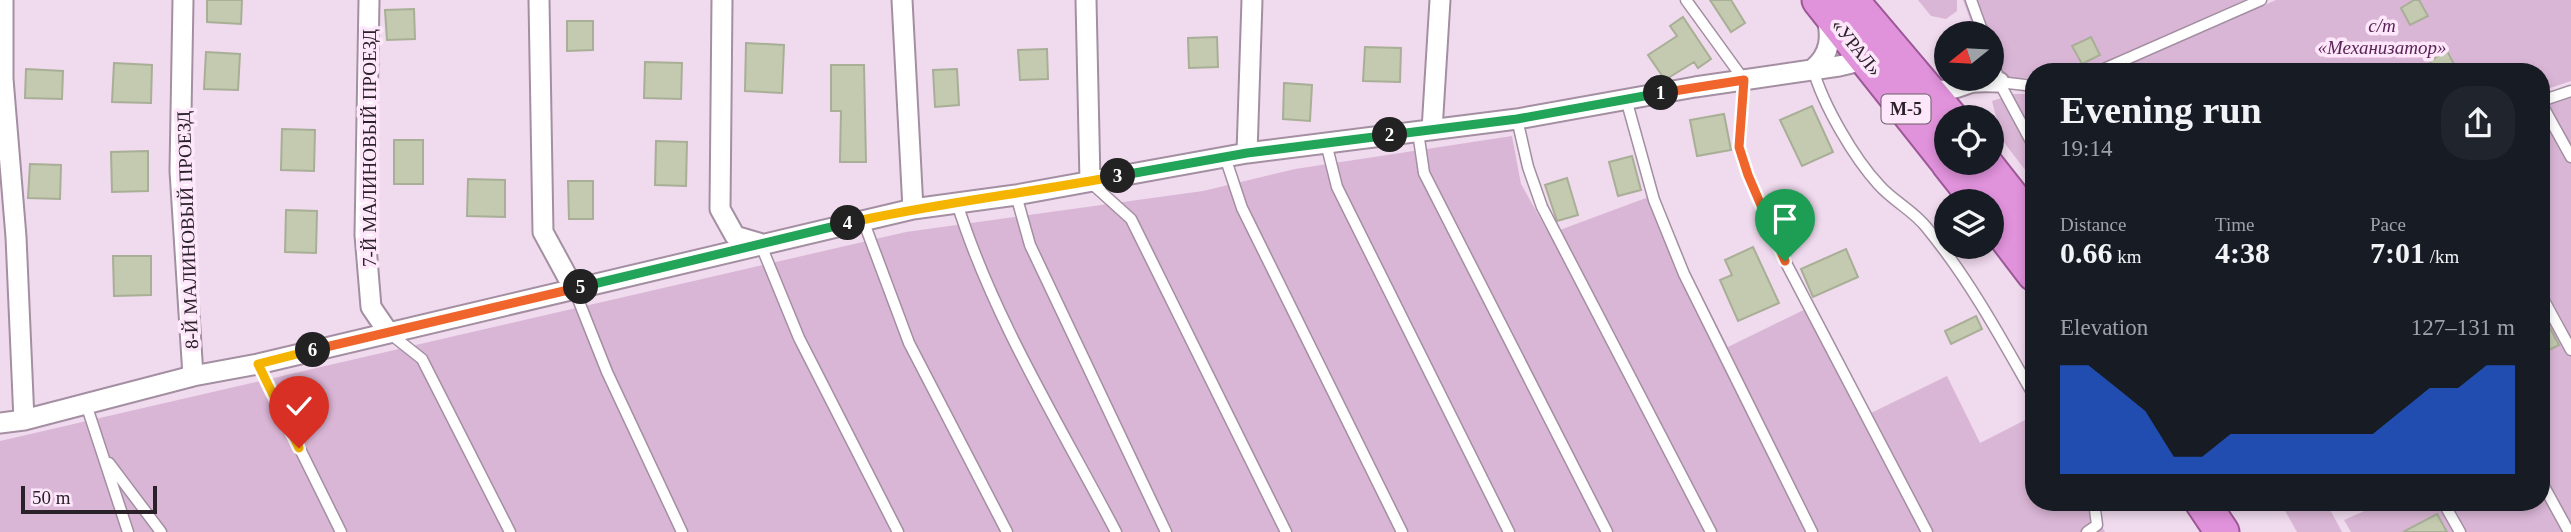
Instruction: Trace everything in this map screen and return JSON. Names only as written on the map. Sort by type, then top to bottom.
[{"type":"highway","name":"«УРАЛ»","points":[[1830,0],[1876,48],[1909,89],[1934,136]]},
{"type":"highway","name":"«УРАЛ»","points":[[1909,89],[1934,106]]},
{"type":"highway","name":"«УРАЛ»","points":[[1958,175],[1969,189]]},
{"type":"highway","points":[[1994,175],[2025,214]]},
{"type":"highway","points":[[2004,235],[2025,262]]},
{"type":"highway","points":[[2208,511],[2222,532]]},
{"type":"highway","points":[[2231,511],[2245,532]]},
{"type":"street","points":[[3,0],[3,79],[16,237],[24,420]]},
{"type":"street","name":"8-Й МАЛИНОВЫЙ ПРОЕЗД","points":[[183,0],[180,171],[193,376]]},
{"type":"street","name":"7-Й МАЛИНОВЫЙ ПРОЕЗД","points":[[369,0],[365,235],[371,307],[388,332]]},
{"type":"street","points":[[539,0],[543,232],[574,289]]},
{"type":"street","points":[[722,0],[720,209],[735,236],[760,243]]},
{"type":"street","points":[[902,0],[913,209]]},
{"type":"street","points":[[1086,0],[1090,181]]},
{"type":"street","points":[[1247,153],[1252,0]]},
{"type":"street","points":[[1424,131],[1440,0]]},
{"type":"street","points":[[1820,68],[1829,43],[1830,0]]},
{"type":"street","points":[[0,422],[24,420],[193,376],[258,364],[760,243],[913,209],[1016,195],[1247,153],[1517,119],[1856,62],[1876,48]]},
{"type":"street","points":[[1820,68],[1863,73],[1909,89],[1934,91]]},
{"type":"lane","points":[[1686,0],[1744,80],[1739,147],[1748,175],[1785,261],[1927,532]]},
{"type":"lane","points":[[1971,0],[1979,21]]},
{"type":"lane","points":[[2118,63],[2261,0]]},
{"type":"lane","points":[[1820,68],[1826,106],[1862,162],[1879,185],[1932,234],[1993,324],[2025,380]]},
{"type":"lane","points":[[2004,83],[2025,85]]},
{"type":"lane","points":[[2550,98],[2571,90]]},
{"type":"lane","points":[[2004,91],[2025,130]]},
{"type":"lane","points":[[1626,99],[1654,200],[1684,274],[1812,532]]},
{"type":"lane","points":[[2550,118],[2571,157]]},
{"type":"lane","points":[[1517,119],[1528,167],[1542,207],[1711,532]]},
{"type":"lane","points":[[1424,131],[1424,173],[1606,532]]},
{"type":"lane","points":[[1326,143],[1337,187],[1509,532]]},
{"type":"lane","points":[[1225,157],[1242,208],[1402,532]]},
{"type":"lane","points":[[1090,181],[1131,219],[1286,532]]},
{"type":"lane","points":[[1016,195],[1030,245],[1166,532]]},
{"type":"lane","points":[[957,203],[969,241],[995,302],[1116,532]]},
{"type":"lane","points":[[863,220],[909,343],[1007,532]]},
{"type":"lane","points":[[760,243],[799,338],[898,532]]},
{"type":"lane","points":[[574,289],[607,372],[682,532]]},
{"type":"lane","points":[[2550,312],[2571,350]]},
{"type":"lane","points":[[388,332],[422,359],[510,532]]},
{"type":"lane","points":[[258,364],[341,532]]},
{"type":"lane","points":[[86,404],[128,532]]},
{"type":"lane","points":[[104,457],[161,532]]},
{"type":"lane","points":[[2550,497],[2569,532]]},
{"type":"lane","points":[[2087,532],[2097,525],[2095,511]]},
{"type":"lane","points":[[2449,511],[2460,532]]},
{"type":"green space","points":[[1918,0],[1957,0],[1957,11],[1946,19],[1931,16]]},
{"type":"green space","points":[[1963,0],[2245,0],[2103,63],[2025,63],[2025,78],[2004,79],[2004,21],[1971,21]]},
{"type":"green space","name":"с/т «Механизатор»","points":[[2276,0],[2571,0],[2571,81],[2550,88],[2550,63],[2131,63]]},
{"type":"green space","points":[[2571,91],[2571,532],[2351,532],[2344,520],[2364,511],[2550,511],[2550,98]]},
{"type":"green space","points":[[2014,94],[2025,94],[2025,170],[2004,143],[2004,105],[1993,105],[1992,101]]},
{"type":"green space","points":[[1512,136],[1521,184],[1549,234],[1654,195],[1728,347],[1814,305],[1871,413],[1947,376],[1980,443],[2025,420],[2025,511],[2093,511],[2105,532],[0,532],[0,441],[906,232],[1203,191],[1295,169]]},
{"type":"green space","points":[[2285,511],[2331,511],[2342,532],[2297,532]]},
{"type":"building","points":[[207,0],[242,0],[241,24],[207,22]]},
{"type":"building","points":[[1710,0],[1731,0],[1745,23],[1731,32]]},
{"type":"building","points":[[2419,0],[2428,16],[2410,25],[2401,8]]},
{"type":"building","points":[[414,9],[415,39],[387,40],[385,10]]},
{"type":"building","points":[[1683,17],[1711,59],[1698,68],[1694,62],[1665,80],[1648,55],[1677,36],[1670,26]]},
{"type":"building","points":[[567,21],[593,21],[593,50],[567,51]]},
{"type":"building","points":[[1217,37],[1218,67],[1189,68],[1188,38]]},
{"type":"building","points":[[2091,37],[2100,55],[2081,63],[2072,46]]},
{"type":"building","points":[[746,43],[784,45],[782,93],[745,91]]},
{"type":"building","points":[[1365,47],[1401,48],[1400,82],[1363,81]]},
{"type":"building","points":[[1047,49],[1048,79],[1020,80],[1018,50]]},
{"type":"building","points":[[2447,51],[2453,63],[2431,63],[2430,61]]},
{"type":"building","points":[[206,52],[240,54],[238,90],[204,89]]},
{"type":"building","points":[[645,62],[682,63],[681,99],[644,98]]},
{"type":"building","points":[[114,63],[152,65],[151,103],[112,102]]},
{"type":"building","points":[[831,65],[864,65],[866,162],[840,162],[841,111],[831,111]]},
{"type":"building","points":[[26,69],[63,71],[62,99],[25,98]]},
{"type":"building","points":[[957,69],[959,105],[935,107],[933,70]]},
{"type":"building","points":[[1284,83],[1312,85],[1310,121],[1283,119]]},
{"type":"building","points":[[1812,106],[1833,152],[1802,166],[1780,120]]},
{"type":"building","points":[[1724,114],[1731,150],[1697,156],[1690,120]]},
{"type":"building","points":[[282,129],[315,130],[314,171],[281,170]]},
{"type":"building","points":[[394,140],[423,140],[423,184],[394,184]]},
{"type":"building","points":[[656,141],[687,142],[686,186],[655,185]]},
{"type":"building","points":[[148,151],[148,191],[112,192],[111,152]]},
{"type":"building","points":[[1632,156],[1641,190],[1618,196],[1609,162]]},
{"type":"building","points":[[30,164],[61,165],[60,199],[28,198]]},
{"type":"building","points":[[1567,178],[1578,215],[1557,221],[1545,185]]},
{"type":"building","points":[[468,179],[505,180],[505,217],[467,216]]},
{"type":"building","points":[[568,181],[593,181],[593,219],[569,219]]},
{"type":"building","points":[[286,210],[317,211],[316,253],[285,252]]},
{"type":"building","points":[[1753,247],[1779,303],[1738,321],[1720,280],[1732,275],[1725,260]]},
{"type":"building","points":[[1846,249],[1858,277],[1813,297],[1801,269]]},
{"type":"building","points":[[113,256],[151,256],[151,295],[114,296]]},
{"type":"building","points":[[1976,316],[1982,329],[1951,344],[1945,331]]},
{"type":"building","points":[[2550,328],[2559,345],[2550,350]]},
{"type":"building","points":[[2437,514],[2447,532],[2403,532]]},
{"type":"route","points":[[299,448],[258,364],[760,243],[913,209],[1016,195],[1247,153],[1517,119],[1744,80],[1739,147],[1748,175],[1785,261]]}]
